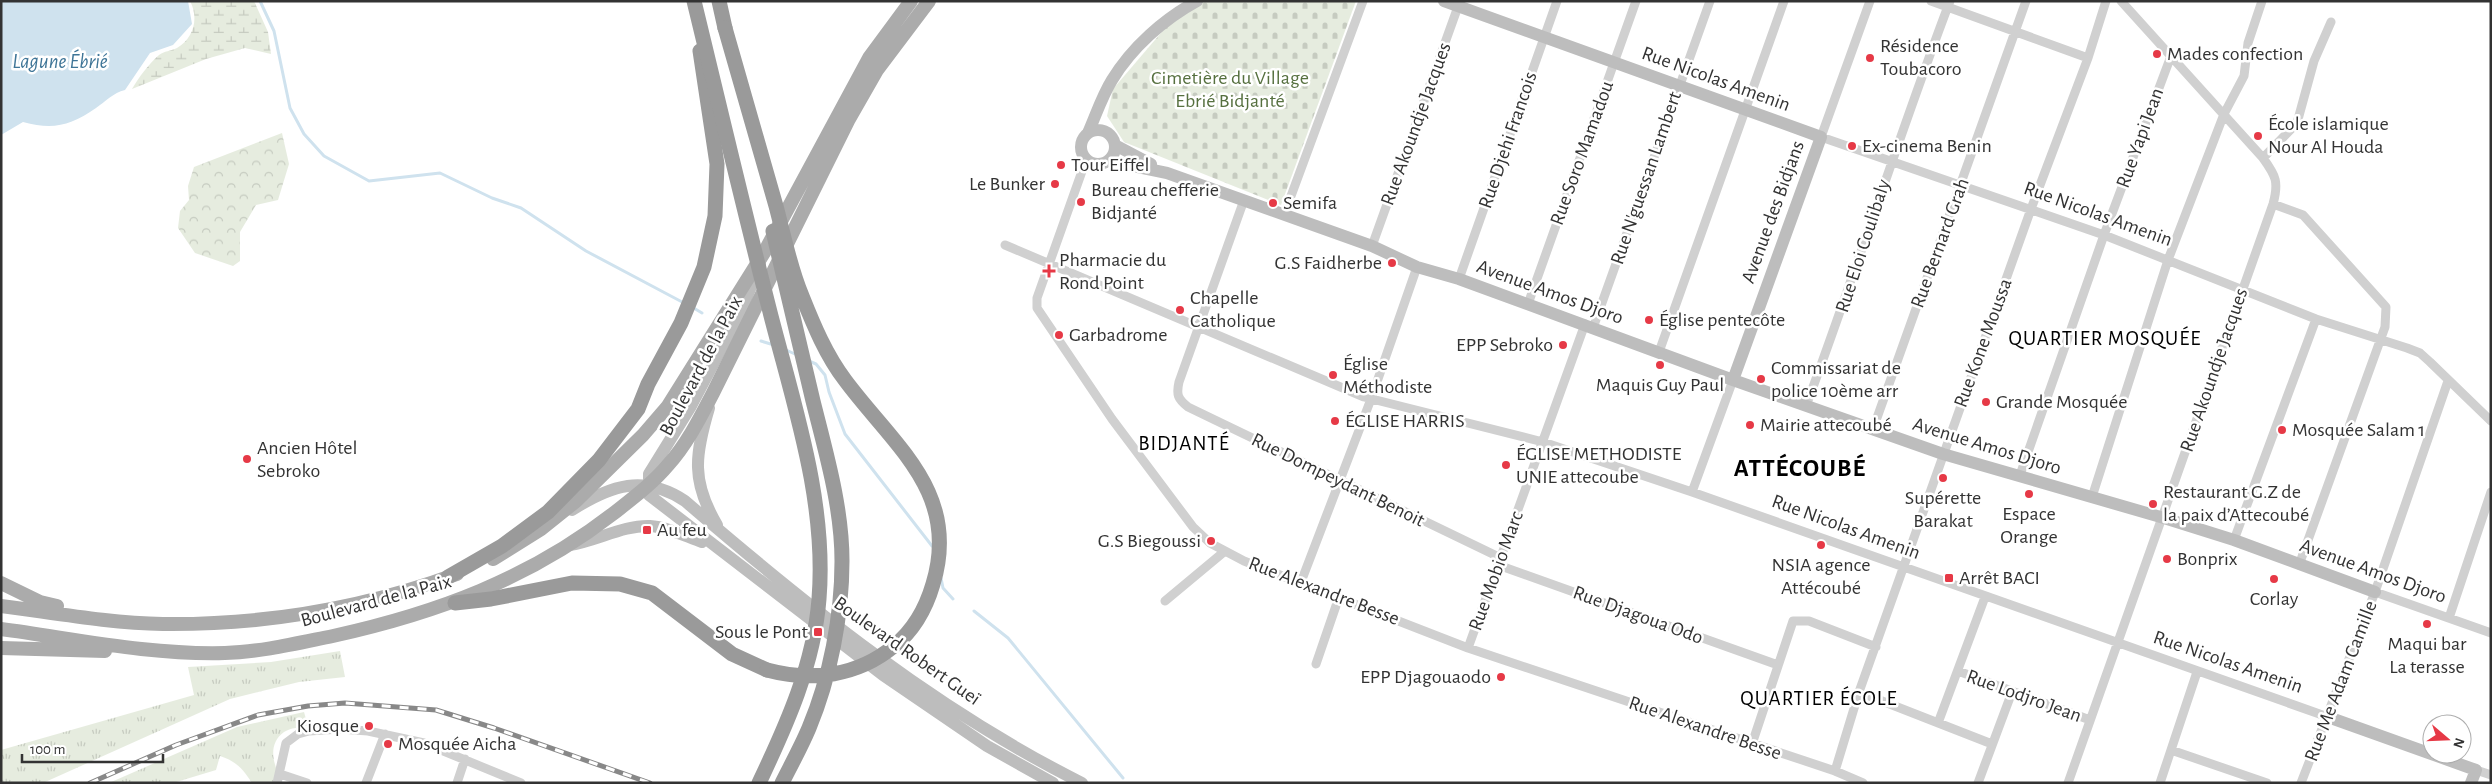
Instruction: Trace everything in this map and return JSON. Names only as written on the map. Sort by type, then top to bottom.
[{"type":"highway","points":[[448,577],[502,546],[548,512],[599,460],[638,409],[648,384],[694,294],[704,267],[715,216],[717,164],[693,1]]},
{"type":"highway","points":[[693,1],[795,410],[819,528],[821,562],[819,601],[811,649],[797,697],[760,783]]},
{"type":"highway","points":[[719,1],[819,425],[841,530],[842,563],[837,615],[829,661],[809,729],[782,783]]},
{"type":"highway","points":[[455,603],[491,599],[572,582],[620,584],[652,593],[732,654],[767,670],[789,675],[815,676],[844,673],[871,662],[896,644],[913,626],[930,593],[937,571],[938,522],[930,494],[909,456],[844,379],[820,340],[800,291],[725,28]]},
{"type":"main road","name":"Boulevard de la Paix","points":[[1,606],[103,619],[163,624],[267,618],[357,604],[448,577],[481,565],[541,529],[600,478],[643,436],[668,406],[765,250],[869,58],[912,1]]},
{"type":"main road","name":"Boulevard de la Paix","points":[[1,629],[139,649],[227,653],[277,647],[357,630],[455,603],[526,571],[570,545],[648,486],[680,449],[713,393],[849,119],[877,70],[929,1]]},
{"type":"main road","points":[[1,583],[40,602],[103,619]]},
{"type":"main road","points":[[1,648],[96,652],[139,649]]},
{"type":"street","points":[[1088,133],[1094,130],[1108,133],[1115,144],[1115,151],[1109,161],[1097,165],[1086,160],[1080,149],[1112,80],[1128,58],[1149,35],[1177,12],[1197,1]]},
{"type":"street","points":[[1284,215],[1363,1]]},
{"type":"street","name":"Rue Nicolas Amenin","points":[[1444,1],[1459,4],[1544,39],[2104,235],[2316,319],[2420,353],[2491,422]]},
{"type":"street","name":"Rue Djehi Francois","points":[[1459,279],[1557,1]]},
{"type":"street","name":"Rue Soro Mamadou","points":[[1528,304],[1636,1]]},
{"type":"street","name":"Rue N'guessan Lambert","points":[[1589,326],[1710,1]]},
{"type":"street","points":[[1659,352],[1784,1]]},
{"type":"street","name":"Avenue des Bidjans","points":[[1692,492],[1870,1]]},
{"type":"street","points":[[1931,1],[1949,4],[2016,32],[2088,58]]},
{"type":"street","name":"Rue Bernard Grah","points":[[1873,429],[2026,1]]},
{"type":"street","name":"Rue Kone Moussa","points":[[1835,771],[1859,692],[1905,568],[1943,454],[2031,209],[2088,58],[2106,1]]},
{"type":"street","name":"Rue Akoundje Jacques","points":[[2068,783],[2164,518],[2273,204],[2277,184],[2273,173],[2263,158],[2121,1]]},
{"type":"street","points":[[2092,497],[2168,260],[2224,114],[2244,76],[2248,43],[2262,1]]},
{"type":"street","name":"Rue Akoundje Jacques","points":[[1372,246],[1459,4]]},
{"type":"street","name":"Rue Eloi Coulibaly","points":[[1806,406],[1849,290],[1891,160],[1949,4]]},
{"type":"street","points":[[2263,158],[2296,123],[2314,61],[2330,22]]},
{"type":"street","name":"Rue Yapi Jean","points":[[2020,475],[2104,235],[2171,56]]},
{"type":"street","name":"Avenue Amos Djoro","points":[[1115,144],[1166,173]]},
{"type":"street","name":"Rue Alexandre Besse","points":[[1086,160],[1037,298],[1039,314],[1112,419],[1193,528],[1210,543],[1300,582],[1468,648],[1835,771],[1863,783]]},
{"type":"street","name":"Avenue Amos Djoro","points":[[1109,161],[1166,173],[1244,200],[1372,246],[1417,267],[1459,279],[1732,380],[1943,454],[2020,475],[2234,540],[2491,633]]},
{"type":"street","name":"Rue Dompeydant Benoit","points":[[1244,200],[1179,382],[1177,392],[1179,399],[1188,407],[1500,561]]},
{"type":"street","points":[[2273,204],[2303,215],[2380,298],[2386,307],[2387,317],[2300,564]]},
{"type":"street","name":"Rue Nicolas Amenin","points":[[1005,245],[1371,399],[1543,442],[1692,492],[1986,598],[2491,775]]},
{"type":"street","name":"Boulevard de la Paix","points":[[541,529],[598,493],[622,486],[648,486],[649,474],[691,406],[751,291],[765,250]]},
{"type":"street","points":[[1300,582],[1371,399],[1417,267]]},
{"type":"street","points":[[2234,540],[2316,319]]},
{"type":"street","name":"Rue Mobio Marc","points":[[1468,648],[1543,442],[1589,326]]},
{"type":"street","name":"Rue Me Adam Camille","points":[[2302,783],[2375,592],[2448,381]]},
{"type":"street","name":"Boulevard Robert Gueï","points":[[713,393],[700,443],[698,482],[711,514],[722,534]]},
{"type":"street","name":"Boulevard Robert Gueï","points":[[1053,783],[993,750],[936,713],[882,674],[653,500],[649,495],[648,486],[665,489],[674,494],[848,635],[922,690],[1037,760],[1082,783]]},
{"type":"street","points":[[2449,618],[2491,492]]},
{"type":"street","name":"Boulevard Robert Gueï","points":[[570,545],[635,527],[650,526],[669,530],[714,546]]},
{"type":"street","points":[[1165,601],[1225,551]]},
{"type":"street","name":"Rue Djagoua Odo","points":[[1500,561],[1778,665]]},
{"type":"street","points":[[1316,664],[1339,597]]},
{"type":"street","points":[[1938,723],[1986,598]]},
{"type":"street","points":[[1752,744],[1795,620],[1809,621],[1876,647]]},
{"type":"street","name":"Rue Lodjro Jean","points":[[1958,671],[2090,720]]},
{"type":"street","points":[[2160,783],[2197,672]]},
{"type":"street","points":[[1859,692],[1992,744]]},
{"type":"street","points":[[1978,783],[2012,692]]},
{"type":"street","points":[[307,783],[279,778],[286,743],[298,734],[317,730],[340,729],[385,734],[424,743],[521,783]]},
{"type":"street","points":[[366,783],[385,734]]},
{"type":"street","points":[[2171,750],[2267,783]]},
{"type":"street","points":[[457,783],[465,760]]},
{"type":"street","points":[[2471,783],[2476,770]]},
{"type":"green space","points":[[190,1],[254,1],[268,32],[271,54],[245,48],[206,59],[132,89],[144,71],[159,55],[183,44],[191,33],[194,14]]},
{"type":"green space","name":"Cimetière du Village Ebrié Bidjanté","points":[[1204,1],[1356,1],[1281,205],[1124,142],[1107,116],[1113,89],[1166,27]]},
{"type":"green space","points":[[282,133],[289,164],[278,200],[256,205],[240,232],[240,261],[233,266],[195,253],[178,228],[180,211],[189,200],[188,186],[194,167]]},
{"type":"green space","points":[[340,651],[345,677],[299,682],[230,699],[43,783],[1,783],[1,750],[194,695],[188,667],[271,662]]},
{"type":"green space","points":[[304,712],[308,726],[284,732],[275,743],[273,756],[283,783],[252,783],[239,766],[220,756],[216,770],[173,783],[109,783],[237,727]]},
{"type":"water","name":"Lagune Ébrié","points":[[1,1],[188,1],[192,24],[173,45],[150,53],[125,90],[113,95],[87,114],[61,125],[43,126],[23,122],[1,135]]},
{"type":"waterway","points":[[260,1],[274,31],[290,108],[304,134],[324,156],[369,181],[440,173],[492,198],[521,208],[586,251],[684,303]]},
{"type":"waterway","points":[[692,307],[702,313]]},
{"type":"waterway","points":[[761,341],[774,345]]},
{"type":"waterway","points":[[784,349],[797,355]]},
{"type":"waterway","points":[[809,361],[816,364],[825,375],[829,392],[845,434],[932,546]]},
{"type":"waterway","points":[[941,578],[943,588],[953,599]]},
{"type":"waterway","points":[[974,611],[1008,638],[1123,778]]},
{"type":"railway","points":[[90,783],[176,745],[258,715],[308,706],[345,703],[436,710],[494,728],[650,783]]},
{"type":"place","name":"Mades confection","points":[[2157,54]]},
{"type":"place","name":"Résidence Toubacoro","points":[[1870,58]]},
{"type":"place","name":"École islamique Nour Al Houda","points":[[2258,136]]},
{"type":"place","name":"Ex-cinema Benin","points":[[1852,146]]},
{"type":"place","name":"Tour Eiffel","points":[[1061,165]]},
{"type":"place","name":"Le Bunker","points":[[1055,184]]},
{"type":"place","name":"Bureau chefferie Bidjanté","points":[[1081,202]]},
{"type":"place","name":"Semifa","points":[[1273,203]]},
{"type":"place","name":"G.S Faidherbe","points":[[1392,263]]},
{"type":"place","name":"Pharmacie du Rond Point","points":[[1049,271]]},
{"type":"place","name":"Chapelle Catholique","points":[[1180,310]]},
{"type":"place","name":"Église pentecôte","points":[[1649,320]]},
{"type":"place","name":"Garbadrome","points":[[1059,335]]},
{"type":"place","name":"EPP Sebroko","points":[[1563,345]]},
{"type":"place","name":"Maquis Guy Paul","points":[[1660,365]]},
{"type":"place","name":"Église Méthodiste","points":[[1333,375]]},
{"type":"place","name":"Commissariat de police 10ème arr","points":[[1761,379]]},
{"type":"place","name":"Grande Mosquée","points":[[1986,402]]},
{"type":"place","name":"ÉGLISE HARRIS","points":[[1335,421]]},
{"type":"place","name":"Mairie attecoubé","points":[[1750,425]]},
{"type":"place","name":"Mosquée Salam 1","points":[[2282,430]]},
{"type":"place","name":"Ancien Hôtel Sebroko","points":[[247,459]]},
{"type":"place","name":"ÉGLISE METHODISTE UNIE attecoube","points":[[1506,465]]},
{"type":"place","name":"Supérette Barakat","points":[[1943,478]]},
{"type":"place","name":"Espace Orange","points":[[2029,494]]},
{"type":"place","name":"Restaurant G.Z de la paix d’Attecoubé","points":[[2153,504]]},
{"type":"place","name":"Au feu","points":[[647,530]]},
{"type":"place","name":"G.S Biegoussi","points":[[1211,541]]},
{"type":"place","name":"NSIA agence Attécoubé","points":[[1821,545]]},
{"type":"place","name":"Bonprix","points":[[2167,559]]},
{"type":"place","name":"Arrêt BACI","points":[[1949,578]]},
{"type":"place","name":"Corlay","points":[[2274,579]]},
{"type":"place","name":"Maqui bar La terasse","points":[[2427,624]]},
{"type":"place","name":"Sous le Pont","points":[[818,632]]},
{"type":"place","name":"EPP Djagouaodo","points":[[1501,677]]},
{"type":"place","name":"Kiosque","points":[[369,726]]},
{"type":"place","name":"Mosquée Aicha","points":[[388,744]]},
{"type":"district","name":"QUARTIER MOSQUÉE","points":[[2105,338]]},
{"type":"district","name":"BIDJANTÉ","points":[[1184,443]]},
{"type":"district","name":"ATTÉCOUBÉ","points":[[1800,468]]},
{"type":"district","name":"QUARTIER ÉCOLE","points":[[1819,698]]}]
